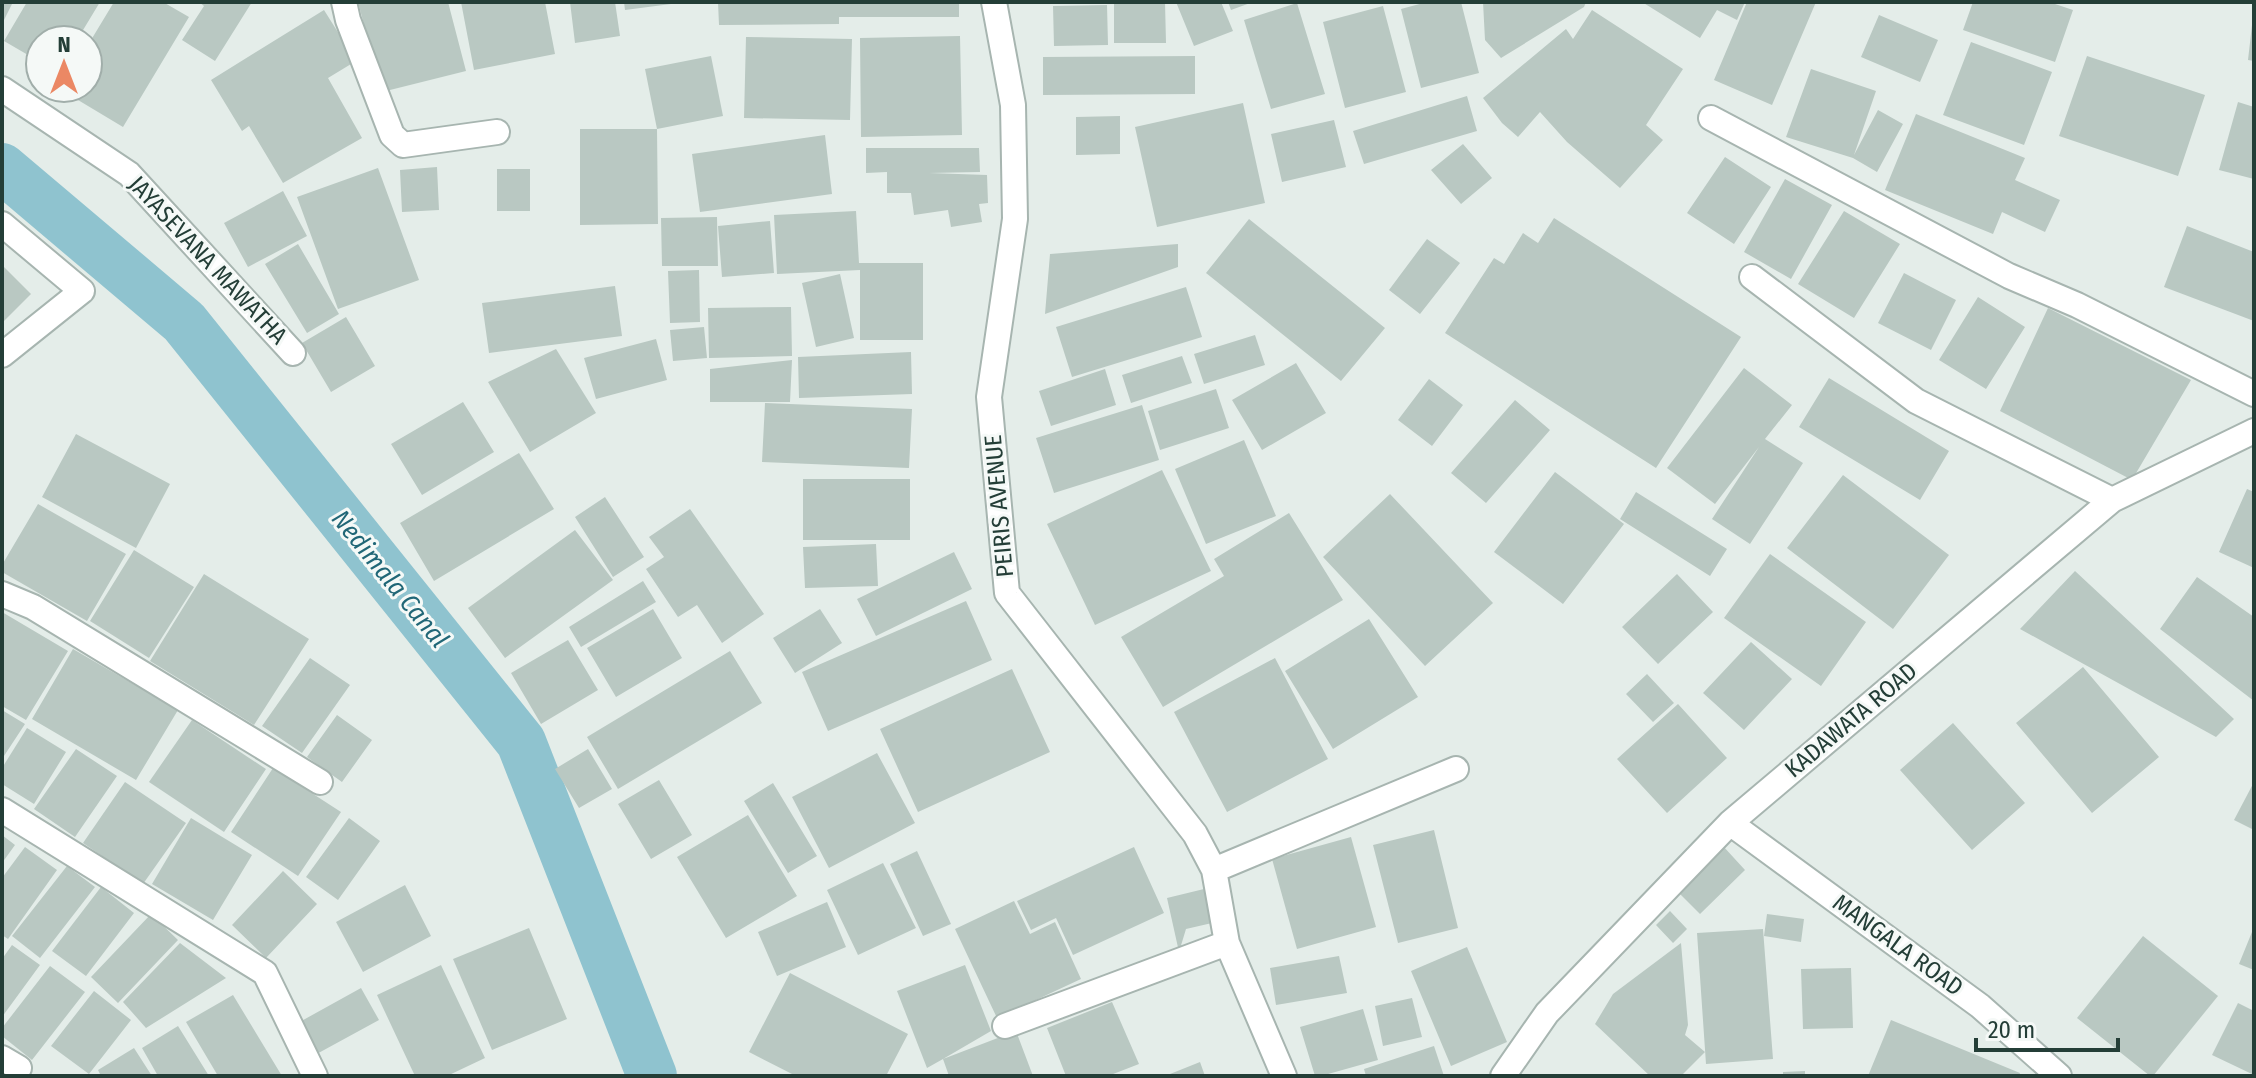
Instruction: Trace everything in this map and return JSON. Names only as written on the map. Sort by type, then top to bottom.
[{"type":"street","points":[[344,2],[392,135],[403,145],[497,132]]},
{"type":"street","name":"PEIRIS AVENUE","points":[[994,2],[1013,105],[1015,219],[989,397],[1007,593],[1195,834],[1214,870],[1227,943],[1284,1076]]},
{"type":"street","name":"JAYASEVANA MAWATHA","points":[[2,89],[129,174],[293,353]]},
{"type":"street","points":[[1711,118],[2009,276],[2077,305],[2254,394]]},
{"type":"street","points":[[2,224],[82,291],[2,355]]},
{"type":"street","points":[[1752,277],[1916,401],[2112,500]]},
{"type":"street","name":"KADAWATA ROAD","points":[[1503,1076],[1547,1013],[1730,823],[2112,500],[2254,431]]},
{"type":"street","points":[[2,594],[33,607],[320,782]]},
{"type":"street","points":[[1214,870],[1456,769]]},
{"type":"street","points":[[2,810],[265,973],[315,1076]]},
{"type":"street","name":"MANGALA ROAD","points":[[1730,823],[1980,1006],[2059,1076]]},
{"type":"street","points":[[1005,1026],[1227,943]]},
{"type":"building","points":[[2,2],[13,2],[2,24]]},
{"type":"building","points":[[27,2],[100,2],[87,24],[24,24],[24,53],[4,41]]},
{"type":"building","points":[[114,2],[163,2],[189,17],[123,127],[85,104],[104,104],[104,24],[101,24]]},
{"type":"building","points":[[199,2],[252,2],[215,61],[182,40],[204,6]]},
{"type":"building","points":[[358,2],[448,2],[466,71],[382,92]]},
{"type":"building","points":[[461,2],[545,2],[555,54],[474,70]]},
{"type":"building","points":[[570,2],[615,2],[620,36],[575,43]]},
{"type":"building","points":[[624,2],[671,2],[671,4],[625,10]]},
{"type":"building","points":[[718,2],[959,2],[959,17],[839,17],[839,24],[719,25]]},
{"type":"building","points":[[1114,2],[1165,2],[1166,43],[1114,43]]},
{"type":"building","points":[[1176,2],[1221,2],[1233,31],[1194,46]]},
{"type":"building","points":[[1228,2],[1253,2],[1231,10]]},
{"type":"building","points":[[1427,2],[1461,2],[1479,73],[1421,88],[1401,9]]},
{"type":"building","points":[[1483,2],[1586,2],[1584,7],[1501,58],[1485,40]]},
{"type":"building","points":[[1642,2],[1745,2],[1737,20],[1717,10],[1700,38]]},
{"type":"building","points":[[1747,2],[1816,2],[1772,105],[1714,80]]},
{"type":"building","points":[[1973,2],[2049,2],[2073,10],[2055,62],[1963,30]]},
{"type":"building","points":[[1297,3],[1325,94],[1271,109],[1244,20]]},
{"type":"building","points":[[1107,5],[1108,45],[1054,46],[1053,6]]},
{"type":"building","points":[[1383,6],[1406,92],[1345,108],[1323,22]]},
{"type":"building","points":[[324,10],[356,61],[328,78],[362,138],[283,183],[249,126],[242,131],[211,80]]},
{"type":"building","points":[[1592,10],[1683,69],[1646,125],[1663,140],[1620,188],[1567,142],[1540,112],[1518,137],[1502,123],[1483,98],[1566,29],[1573,39]]},
{"type":"building","points":[[1879,15],[1938,40],[1920,82],[1861,57]]},
{"type":"building","points":[[2254,25],[2254,61],[2248,60]]},
{"type":"building","points":[[960,36],[962,135],[861,137],[860,38]]},
{"type":"building","points":[[746,37],[852,39],[850,120],[744,118]]},
{"type":"building","points":[[1971,42],[2052,72],[2024,145],[1943,115]]},
{"type":"building","points":[[711,56],[723,116],[657,129],[645,69]]},
{"type":"building","points":[[1195,56],[1195,94],[1043,95],[1043,57]]},
{"type":"building","points":[[2087,56],[2205,95],[2178,176],[2059,136]]},
{"type":"building","points":[[1811,69],[1876,91],[1854,155],[1878,110],[1903,124],[1877,172],[1853,158],[1786,137]]},
{"type":"building","points":[[1467,96],[1477,131],[1364,164],[1353,131]]},
{"type":"building","points":[[2238,102],[2254,107],[2254,179],[2219,170]]},
{"type":"building","points":[[1243,103],[1265,203],[1157,227],[1135,127]]},
{"type":"building","points":[[1916,114],[2025,158],[2015,180],[2060,200],[2045,232],[2002,212],[1993,234],[1885,190]]},
{"type":"building","points":[[1120,116],[1120,154],[1076,155],[1076,117]]},
{"type":"building","points":[[1334,120],[1346,167],[1282,182],[1271,134]]},
{"type":"building","points":[[580,129],[657,129],[658,224],[580,225]]},
{"type":"building","points":[[825,135],[832,194],[700,212],[692,154]]},
{"type":"building","points":[[1463,144],[1492,178],[1461,204],[1431,170]]},
{"type":"building","points":[[866,148],[979,148],[980,172],[929,173],[987,175],[988,203],[979,204],[982,222],[951,227],[948,210],[914,215],[911,193],[887,193],[887,172],[866,173]]},
{"type":"building","points":[[1725,157],[1771,187],[1734,244],[1687,213]]},
{"type":"building","points":[[437,167],[439,210],[402,212],[400,170]]},
{"type":"building","points":[[378,168],[419,280],[338,309],[297,197]]},
{"type":"building","points":[[497,169],[530,169],[530,211],[497,211]]},
{"type":"building","points":[[1785,179],[1832,205],[1791,279],[1744,252]]},
{"type":"building","points":[[283,191],[307,236],[248,267],[224,223]]},
{"type":"building","points":[[856,211],[859,263],[923,263],[923,340],[860,340],[860,270],[777,274],[774,215]]},
{"type":"building","points":[[1844,211],[1900,244],[1854,318],[1798,284]]},
{"type":"building","points":[[717,217],[718,266],[662,266],[661,218]]},
{"type":"building","points":[[1554,218],[1741,337],[1656,468],[1445,333],[1494,258],[1504,264],[1523,233],[1538,243]]},
{"type":"building","points":[[1249,219],[1385,328],[1341,381],[1206,273]]},
{"type":"building","points":[[770,221],[774,273],[722,277],[718,226]]},
{"type":"building","points":[[2187,226],[2254,252],[2254,321],[2164,287]]},
{"type":"building","points":[[1427,239],[1460,263],[1420,314],[1389,290]]},
{"type":"building","points":[[298,244],[339,314],[307,333],[265,264]]},
{"type":"building","points":[[1178,244],[1178,267],[1045,314],[1050,254]]},
{"type":"building","points":[[2,265],[31,294],[2,323]]},
{"type":"building","points":[[699,270],[700,322],[670,323],[668,271]]},
{"type":"building","points":[[1904,273],[1956,300],[1931,350],[1878,323]]},
{"type":"building","points":[[840,274],[854,338],[816,347],[802,283]]},
{"type":"building","points":[[615,286],[622,336],[489,353],[482,303]]},
{"type":"building","points":[[1186,287],[1202,337],[1072,377],[1056,327]]},
{"type":"building","points":[[1978,297],[2025,327],[1986,389],[1939,360]]},
{"type":"building","points":[[791,307],[792,356],[709,358],[708,308]]},
{"type":"building","points":[[2048,308],[2191,380],[2132,480],[2000,411]]},
{"type":"building","points":[[346,317],[375,366],[331,392],[302,343]]},
{"type":"building","points":[[704,327],[707,358],[673,361],[670,330]]},
{"type":"building","points":[[1255,335],[1265,365],[1204,384],[1194,354]]},
{"type":"building","points":[[656,339],[667,380],[596,399],[584,358]]},
{"type":"building","points":[[556,349],[596,413],[530,452],[488,382]]},
{"type":"building","points":[[911,352],[912,394],[799,398],[798,357]]},
{"type":"building","points":[[1182,356],[1192,383],[1131,403],[1122,375]]},
{"type":"building","points":[[792,360],[790,402],[710,402],[710,369]]},
{"type":"building","points":[[1296,363],[1326,413],[1262,450],[1232,400]]},
{"type":"building","points":[[1744,368],[1792,405],[1765,439],[1803,463],[1750,544],[1712,519],[1759,447],[1715,504],[1667,468]]},
{"type":"building","points":[[1105,369],[1116,405],[1051,426],[1039,391]]},
{"type":"building","points":[[1829,378],[1949,451],[1920,500],[1799,427]]},
{"type":"building","points":[[1429,379],[1463,405],[1432,446],[1398,420]]},
{"type":"building","points":[[1216,389],[1229,428],[1160,450],[1148,411]]},
{"type":"building","points":[[1515,400],[1550,430],[1486,503],[1451,473]]},
{"type":"building","points":[[463,402],[494,452],[422,495],[391,444]]},
{"type":"building","points":[[765,403],[912,409],[909,468],[762,462]]},
{"type":"building","points":[[1142,405],[1159,460],[1054,493],[1036,438]]},
{"type":"building","points":[[76,434],[170,484],[136,548],[42,497]]},
{"type":"building","points":[[1244,440],[1276,516],[1206,544],[1175,469]]},
{"type":"building","points":[[519,453],[554,509],[434,581],[400,523]]},
{"type":"building","points":[[1162,470],[1211,571],[1095,625],[1047,524]]},
{"type":"building","points":[[1555,472],[1624,524],[1563,604],[1494,552]]},
{"type":"building","points":[[1843,475],[1949,555],[1893,629],[1787,548]]},
{"type":"building","points":[[803,479],[910,479],[910,540],[803,540]]},
{"type":"building","points":[[2247,489],[2254,492],[2254,568],[2219,552]]},
{"type":"building","points":[[1636,492],[1727,549],[1710,576],[1620,519]]},
{"type":"building","points":[[1390,494],[1493,603],[1425,666],[1323,557]]},
{"type":"building","points":[[605,497],[644,557],[613,577],[575,517]]},
{"type":"building","points":[[38,504],[126,554],[87,621],[2,572],[2,565]]},
{"type":"building","points":[[690,509],[764,614],[722,643],[697,605],[678,617],[646,569],[664,557],[649,537]]},
{"type":"building","points":[[1289,513],[1343,600],[1163,707],[1121,637],[1224,576],[1214,559]]},
{"type":"building","points":[[575,530],[613,580],[505,658],[468,608]]},
{"type":"building","points":[[876,544],[878,586],[805,588],[803,547]]},
{"type":"building","points":[[134,550],[194,587],[149,658],[90,621]]},
{"type":"building","points":[[954,552],[972,589],[876,636],[857,599]]},
{"type":"building","points":[[1770,554],[1866,622],[1821,686],[1724,618]]},
{"type":"building","points":[[2075,571],[2234,719],[2216,737],[2020,629]]},
{"type":"building","points":[[204,574],[309,639],[254,725],[150,661]]},
{"type":"building","points":[[1677,574],[1713,612],[1658,664],[1622,627]]},
{"type":"building","points":[[2197,577],[2254,617],[2254,701],[2160,629]]},
{"type":"building","points":[[643,581],[656,602],[581,647],[569,627]]},
{"type":"building","points":[[966,601],[992,660],[828,731],[802,672]]},
{"type":"building","points":[[653,609],[682,658],[616,697],[587,648]]},
{"type":"building","points":[[820,609],[842,643],[795,673],[773,638]]},
{"type":"building","points":[[2,612],[68,651],[26,720],[2,706]]},
{"type":"building","points":[[1369,619],[1418,697],[1333,749],[1285,671]]},
{"type":"building","points":[[568,640],[598,690],[541,724],[511,673]]},
{"type":"building","points":[[1751,642],[1792,679],[1744,730],[1703,693]]},
{"type":"building","points":[[73,649],[178,710],[136,780],[32,719]]},
{"type":"building","points":[[730,651],[762,703],[618,789],[587,737]]},
{"type":"building","points":[[310,658],[350,685],[302,753],[262,726]]},
{"type":"building","points":[[1275,658],[1328,759],[1227,812],[1174,712]]},
{"type":"building","points":[[2083,667],[2159,757],[2092,813],[2016,723]]},
{"type":"building","points":[[1012,669],[1050,752],[918,812],[880,729]]},
{"type":"building","points":[[1647,674],[1674,703],[1653,722],[1626,694]]},
{"type":"building","points":[[1678,704],[1727,758],[1667,813],[1617,759]]},
{"type":"building","points":[[2,710],[25,724],[2,759]]},
{"type":"building","points":[[337,715],[372,740],[342,782],[307,757]]},
{"type":"building","points":[[192,720],[266,769],[224,832],[149,782]]},
{"type":"building","points":[[1953,723],[2025,803],[1972,850],[1900,770]]},
{"type":"building","points":[[27,728],[66,752],[34,804],[2,784],[2,768]]},
{"type":"building","points":[[76,749],[117,776],[75,837],[34,809]]},
{"type":"building","points":[[588,749],[612,789],[579,808],[555,769]]},
{"type":"building","points":[[877,753],[915,823],[829,868],[792,797]]},
{"type":"building","points":[[273,768],[341,812],[298,876],[231,832]]},
{"type":"building","points":[[659,780],[692,835],[651,859],[618,804]]},
{"type":"building","points":[[125,782],[186,823],[143,884],[83,843]]},
{"type":"building","points":[[2254,782],[2254,830],[2234,820]]},
{"type":"building","points":[[773,783],[817,856],[788,873],[744,801]]},
{"type":"building","points":[[748,815],[797,896],[726,938],[677,857]]},
{"type":"building","points":[[191,818],[252,855],[213,920],[152,884]]},
{"type":"building","points":[[349,818],[380,841],[338,900],[306,877]]},
{"type":"building","points":[[1434,830],[1458,928],[1398,943],[1373,845]]},
{"type":"building","points":[[2,835],[15,845],[2,863]]},
{"type":"building","points":[[1351,837],[1376,927],[1297,949],[1272,859]]},
{"type":"building","points":[[1723,846],[1745,870],[1700,914],[1676,890]]},
{"type":"building","points":[[25,847],[57,870],[8,939],[2,935],[2,878]]},
{"type":"building","points":[[1134,847],[1164,913],[1073,955],[1056,918],[1031,930],[1017,901]]},
{"type":"building","points":[[917,851],[951,924],[923,936],[890,864]]},
{"type":"building","points":[[883,863],[916,928],[858,955],[827,890]]},
{"type":"building","points":[[67,866],[95,887],[40,958],[12,936]]},
{"type":"building","points":[[283,871],[317,904],[266,958],[232,925]]},
{"type":"building","points":[[405,885],[431,936],[363,972],[336,922]]},
{"type":"building","points":[[101,887],[134,913],[86,976],[52,951]]},
{"type":"building","points":[[1204,889],[1212,923],[1186,929],[1179,952],[1167,898]]},
{"type":"building","points":[[1014,901],[1030,934],[1055,922],[1081,979],[997,1018],[955,929]]},
{"type":"building","points":[[827,902],[846,947],[777,976],[758,932]]},
{"type":"building","points":[[1670,911],[1687,929],[1673,943],[1656,925]]},
{"type":"building","points":[[151,914],[178,940],[118,1003],[91,977]]},
{"type":"building","points":[[1767,914],[1804,919],[1801,942],[1764,936]]},
{"type":"building","points":[[2254,927],[2254,970],[2239,964]]},
{"type":"building","points":[[529,928],[567,1019],[492,1050],[453,959]]},
{"type":"building","points":[[1763,929],[1773,1059],[1706,1064],[1697,933]]},
{"type":"building","points":[[2143,936],[2218,996],[2153,1076],[2077,1018]]},
{"type":"building","points":[[180,943],[226,978],[146,1028],[123,1002]]},
{"type":"building","points":[[1681,943],[1688,1025],[1685,1035],[1705,1052],[1681,1076],[1650,1076],[1595,1024],[1613,994]]},
{"type":"building","points":[[12,945],[40,965],[2,1017],[2,959]]},
{"type":"building","points":[[1467,947],[1507,1042],[1451,1066],[1411,971]]},
{"type":"building","points":[[1339,956],[1347,993],[1276,1005],[1270,968]]},
{"type":"building","points":[[441,965],[485,1058],[447,1076],[415,1076],[377,995]]},
{"type":"building","points":[[965,965],[991,1031],[927,1068],[897,991]]},
{"type":"building","points":[[50,966],[85,992],[32,1060],[2,1036],[2,1028]]},
{"type":"building","points":[[1851,968],[1853,1028],[1803,1029],[1801,969]]},
{"type":"building","points":[[790,973],[908,1034],[886,1076],[796,1076],[749,1052]]},
{"type":"building","points":[[361,988],[379,1020],[313,1056],[296,1024]]},
{"type":"building","points":[[94,991],[131,1020],[89,1074],[51,1046]]},
{"type":"building","points":[[233,995],[282,1076],[218,1076],[186,1022]]},
{"type":"building","points":[[1412,998],[1422,1037],[1383,1046],[1375,1006]]},
{"type":"building","points":[[1112,1002],[1139,1064],[1108,1076],[1066,1076],[1047,1028]]},
{"type":"building","points":[[2238,1003],[2254,1011],[2254,1075],[2212,1055]]},
{"type":"building","points":[[1363,1009],[1378,1060],[1315,1076],[1300,1027]]},
{"type":"building","points":[[1891,1020],[2020,1073],[2019,1076],[1868,1076]]},
{"type":"building","points":[[178,1026],[209,1076],[158,1076],[142,1048]]},
{"type":"building","points":[[1016,1031],[1033,1076],[949,1076],[943,1059]]},
{"type":"building","points":[[1434,1046],[1444,1076],[1366,1076],[1364,1069]]},
{"type":"building","points":[[134,1048],[152,1076],[101,1076],[98,1070]]},
{"type":"building","points":[[1200,1062],[1205,1076],[1165,1076]]},
{"type":"building","points":[[1805,1071],[1805,1076],[1783,1076],[1783,1072]]},
{"type":"waterway","name":"Nedimala Canal","points":[[2,168],[184,322],[521,742],[652,1076]]}]
